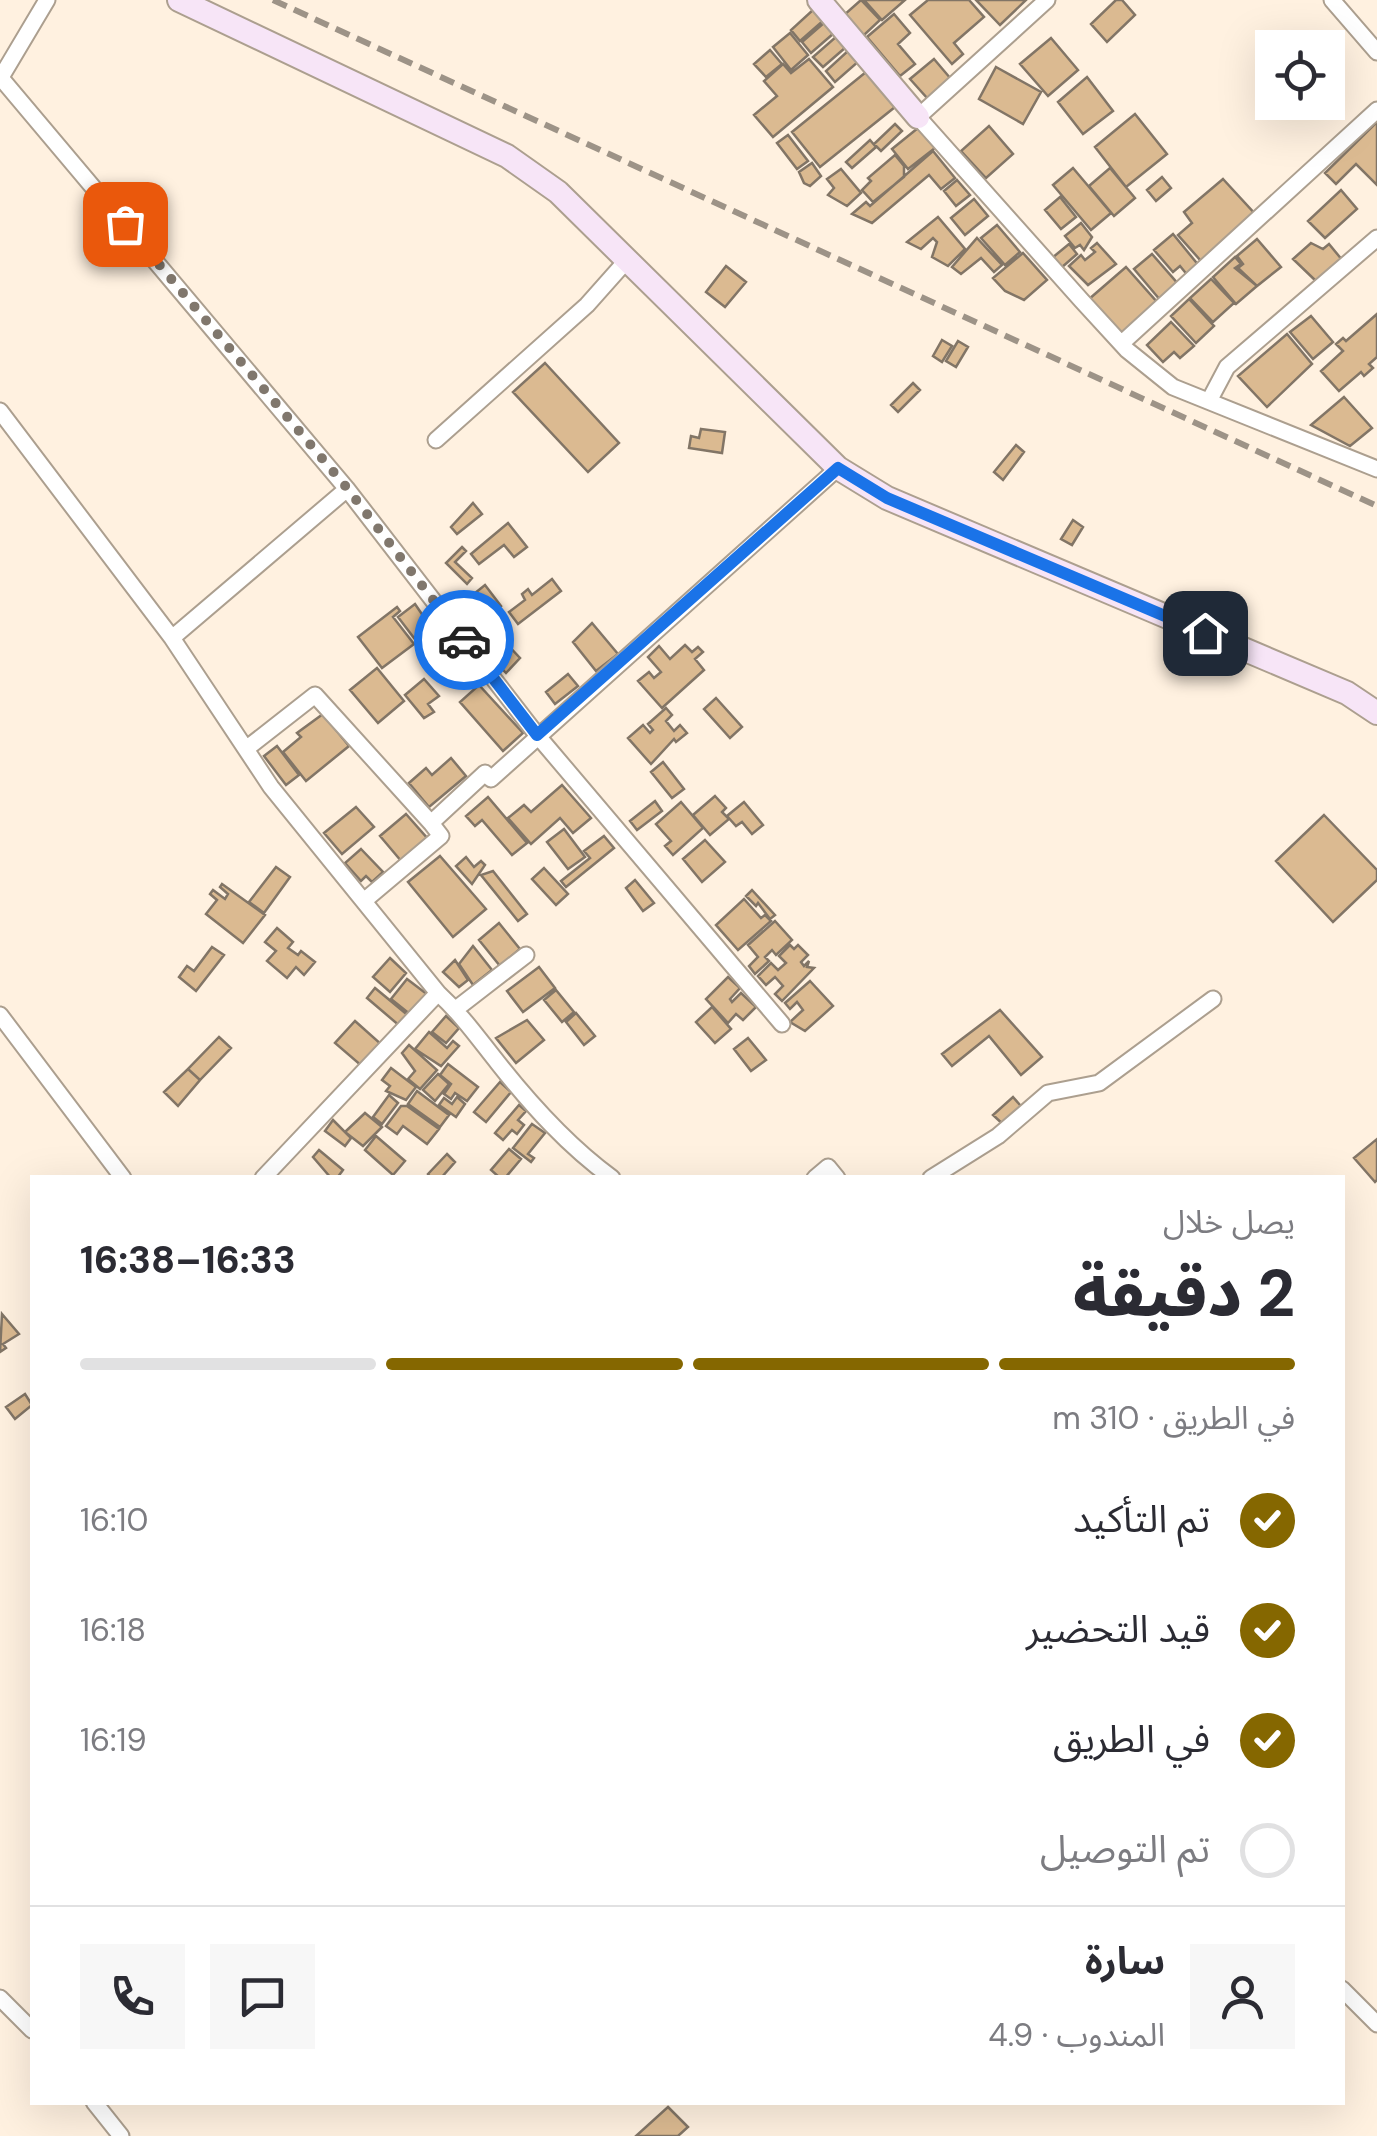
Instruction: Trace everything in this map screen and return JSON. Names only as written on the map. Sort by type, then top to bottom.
[{"type":"street","points":[[47,0],[1,78],[347,488],[537,735],[782,1024]]},
{"type":"street","points":[[179,0],[507,156],[558,192],[838,468],[887,498],[1347,693],[1377,713]]},
{"type":"street","points":[[819,0],[918,117],[1122,344],[1173,387],[1377,469]]},
{"type":"street","points":[[918,117],[1047,0]]},
{"type":"street","points":[[1332,0],[1377,52]]},
{"type":"street","points":[[1122,344],[1377,110]]},
{"type":"street","points":[[1209,402],[1226,367],[1377,238]]},
{"type":"street","points":[[436,440],[587,304],[627,260]]},
{"type":"street","points":[[0,411],[172,638],[270,788],[438,993],[576,1152],[608,1175]]},
{"type":"street","points":[[430,823],[484,773],[491,780],[838,468]]},
{"type":"street","points":[[172,638],[347,488]]},
{"type":"street","points":[[246,750],[315,695],[441,836],[365,900]]},
{"type":"street","points":[[456,1010],[526,955]]},
{"type":"street","points":[[266,1175],[438,993]]},
{"type":"street","points":[[936,1175],[998,1136],[1048,1094],[1099,1083],[1212,998]]},
{"type":"street","points":[[0,1014],[121,1175]]},
{"type":"street","points":[[1345,1992],[1377,2024]]},
{"type":"street","points":[[0,1998],[30,2028]]},
{"type":"street","points":[[96,2105],[121,2136]]},
{"type":"building","points":[[861,0],[880,20],[863,36],[844,15]]},
{"type":"building","points":[[864,0],[905,0],[882,20]]},
{"type":"building","points":[[928,0],[969,0],[984,17],[954,43],[963,54],[952,64],[910,15]]},
{"type":"building","points":[[976,0],[1026,0],[1000,25]]},
{"type":"building","points":[[1116,0],[1122,0],[1135,15],[1107,42],[1091,24]]},
{"type":"building","points":[[814,9],[824,20],[800,41],[791,30]]},
{"type":"building","points":[[894,14],[910,33],[898,44],[915,64],[900,76],[867,37]]},
{"type":"building","points":[[825,22],[834,33],[811,53],[802,42]]},
{"type":"building","points":[[790,33],[808,55],[791,70],[773,47]]},
{"type":"building","points":[[837,36],[846,47],[823,67],[813,57]]},
{"type":"building","points":[[1051,38],[1078,70],[1048,96],[1020,64]]},
{"type":"building","points":[[770,50],[782,64],[766,77],[754,64]]},
{"type":"building","points":[[849,50],[859,61],[835,82],[826,71]]},
{"type":"building","points":[[809,59],[833,87],[773,137],[754,115],[777,96],[764,81],[783,64],[791,73]]},
{"type":"building","points":[[934,59],[951,79],[928,99],[910,79]]},
{"type":"building","points":[[996,67],[1041,92],[1023,124],[979,99]]},
{"type":"building","points":[[866,72],[895,107],[820,167],[792,132]]},
{"type":"building","points":[[1087,77],[1113,111],[1083,134],[1058,102]]},
{"type":"building","points":[[1135,114],[1167,154],[1126,187],[1095,147]]},
{"type":"building","points":[[1377,122],[1377,185],[1356,164],[1336,184],[1325,173]]},
{"type":"building","points":[[895,124],[902,131],[881,151],[874,144]]},
{"type":"building","points":[[989,126],[1013,154],[986,178],[961,151]]},
{"type":"building","points":[[918,128],[935,148],[908,169],[892,149]]},
{"type":"building","points":[[788,135],[808,161],[797,169],[777,143]]},
{"type":"building","points":[[870,140],[876,147],[852,168],[846,162]]},
{"type":"building","points":[[933,151],[955,178],[941,189],[929,175],[872,223],[852,214],[866,202],[870,206]]},
{"type":"building","points":[[895,155],[904,166],[904,177],[873,202],[862,190],[871,181],[868,178]]},
{"type":"building","points":[[812,163],[821,176],[810,186],[799,172]]},
{"type":"building","points":[[1073,168],[1111,213],[1091,230],[1053,185]]},
{"type":"building","points":[[1110,168],[1135,198],[1114,216],[1089,186]]},
{"type":"building","points":[[841,169],[861,193],[847,206],[828,195],[834,188],[827,179]]},
{"type":"building","points":[[1162,177],[1171,188],[1156,201],[1147,190]]},
{"type":"building","points":[[1223,179],[1256,215],[1201,261],[1178,235],[1192,223],[1184,212]]},
{"type":"building","points":[[957,180],[970,195],[956,206],[944,191]]},
{"type":"building","points":[[1341,190],[1357,209],[1325,238],[1308,221]]},
{"type":"building","points":[[1060,197],[1076,217],[1061,229],[1045,210]]},
{"type":"building","points":[[974,199],[988,216],[965,235],[951,218]]},
{"type":"building","points":[[938,217],[965,249],[948,266],[932,257],[937,242],[933,238],[921,249],[907,242]]},
{"type":"building","points":[[1081,223],[1092,237],[1084,250],[1080,245],[1075,248],[1065,236]]},
{"type":"building","points":[[997,225],[1020,252],[1005,265],[981,238]]},
{"type":"building","points":[[1173,234],[1200,267],[1189,277],[1180,266],[1173,272],[1154,250]]},
{"type":"building","points":[[977,238],[1002,265],[994,272],[981,258],[961,274],[952,267]]},
{"type":"building","points":[[1257,239],[1281,267],[1257,286],[1238,268],[1243,264],[1237,256]]},
{"type":"building","points":[[1097,243],[1116,264],[1088,285],[1069,266],[1081,255],[1085,260],[1095,252],[1091,248]]},
{"type":"building","points":[[1311,243],[1323,249],[1329,244],[1343,261],[1317,282],[1293,259]]},
{"type":"building","points":[[1069,244],[1077,254],[1061,268],[1052,258]]},
{"type":"building","points":[[1023,253],[1047,280],[1024,300],[1005,291],[993,278]]},
{"type":"building","points":[[1152,254],[1179,285],[1161,301],[1134,269]]},
{"type":"building","points":[[1235,257],[1241,264],[1235,268],[1257,286],[1236,304],[1213,277]]},
{"type":"building","points":[[726,266],[746,282],[725,307],[706,292]]},
{"type":"building","points":[[1126,267],[1157,302],[1119,336],[1088,300]]},
{"type":"building","points":[[1211,279],[1234,303],[1213,322],[1190,298]]},
{"type":"building","points":[[1189,299],[1214,326],[1196,343],[1171,316]]},
{"type":"building","points":[[1377,314],[1377,357],[1369,364],[1373,368],[1364,376],[1361,372],[1339,391],[1321,371],[1343,351],[1336,344],[1343,338],[1346,341]]},
{"type":"building","points":[[1311,316],[1333,342],[1313,359],[1290,332]]},
{"type":"building","points":[[1171,322],[1194,346],[1180,358],[1174,352],[1163,362],[1147,345]]},
{"type":"building","points":[[1287,334],[1312,364],[1267,407],[1238,376]]},
{"type":"building","points":[[942,340],[952,346],[942,362],[933,356]]},
{"type":"building","points":[[958,341],[968,347],[956,367],[946,361]]},
{"type":"building","points":[[545,363],[619,443],[588,472],[513,392]]},
{"type":"building","points":[[913,383],[920,390],[898,412],[891,405]]},
{"type":"building","points":[[1344,397],[1372,428],[1350,446],[1311,425]]},
{"type":"building","points":[[701,429],[725,432],[722,453],[689,448],[691,436],[699,438]]},
{"type":"building","points":[[1016,445],[1024,452],[1003,480],[994,472]]},
{"type":"building","points":[[473,503],[482,514],[457,534],[451,527]]},
{"type":"building","points":[[1073,520],[1083,527],[1072,545],[1061,539]]},
{"type":"building","points":[[508,523],[527,547],[514,557],[504,545],[479,564],[471,554]]},
{"type":"building","points":[[462,547],[466,551],[455,562],[472,578],[467,584],[446,563]]},
{"type":"building","points":[[552,579],[561,591],[518,624],[509,612],[525,600],[522,594],[528,589],[532,595]]},
{"type":"building","points":[[485,585],[501,606],[473,628],[469,624],[480,616],[473,607],[460,617],[454,610]]},
{"type":"building","points":[[415,604],[430,626],[414,638],[398,617]]},
{"type":"building","points":[[397,607],[400,611],[393,617],[414,644],[382,668],[358,637]]},
{"type":"building","points":[[592,623],[618,654],[596,671],[573,642]]},
{"type":"building","points":[[504,641],[520,658],[506,673],[489,655]]},
{"type":"building","points":[[685,645],[692,652],[698,647],[703,652],[695,659],[704,670],[662,708],[638,681],[649,672],[654,678],[661,672],[648,657],[659,646],[670,659]]},
{"type":"building","points":[[377,668],[404,701],[378,723],[350,690]]},
{"type":"building","points":[[568,674],[578,686],[555,704],[546,692]]},
{"type":"building","points":[[424,679],[439,696],[428,704],[434,712],[424,718],[405,695]]},
{"type":"building","points":[[479,685],[523,733],[503,751],[460,702]]},
{"type":"building","points":[[716,698],[742,727],[730,738],[704,709]]},
{"type":"building","points":[[666,708],[672,715],[666,721],[674,731],[680,725],[687,733],[676,742],[674,739],[651,764],[628,738],[643,725],[650,733],[653,730],[648,724]]},
{"type":"building","points":[[323,714],[349,746],[306,781],[283,752],[301,737],[297,733]]},
{"type":"building","points":[[277,746],[299,775],[286,785],[264,756]]},
{"type":"building","points":[[451,758],[466,776],[429,807],[409,783],[426,768],[432,775]]},
{"type":"building","points":[[663,762],[684,789],[672,798],[651,772]]},
{"type":"building","points":[[562,785],[591,818],[573,833],[560,818],[531,844],[508,818],[524,805],[531,812]]},
{"type":"building","points":[[715,796],[726,808],[722,812],[729,819],[710,835],[693,815]]},
{"type":"building","points":[[488,797],[527,843],[512,855],[482,820],[475,826],[466,816]]},
{"type":"building","points":[[655,801],[662,811],[637,830],[630,821]]},
{"type":"building","points":[[681,802],[703,828],[673,855],[665,846],[671,841],[656,824]]},
{"type":"building","points":[[744,802],[763,825],[752,834],[742,822],[736,826],[727,816]]},
{"type":"building","points":[[356,807],[374,827],[342,854],[324,833]]},
{"type":"building","points":[[406,814],[428,839],[402,862],[380,836]]},
{"type":"building","points":[[1324,815],[1377,870],[1377,880],[1333,922],[1276,861]]},
{"type":"building","points":[[564,829],[585,857],[568,869],[547,842]]},
{"type":"building","points":[[604,836],[614,848],[566,887],[561,881],[590,858],[584,851]]},
{"type":"building","points":[[705,840],[725,862],[702,882],[683,859]]},
{"type":"building","points":[[361,849],[383,872],[372,882],[366,876],[361,881],[345,863]]},
{"type":"building","points":[[440,856],[486,909],[453,937],[408,882]]},
{"type":"building","points":[[466,857],[474,867],[481,861],[485,865],[472,884],[456,866]]},
{"type":"building","points":[[276,867],[290,877],[264,913],[249,902]]},
{"type":"building","points":[[544,868],[568,894],[556,905],[532,879]]},
{"type":"building","points":[[493,871],[527,914],[518,921],[481,875]]},
{"type":"building","points":[[635,880],[654,903],[643,911],[626,888]]},
{"type":"building","points":[[222,884],[265,915],[243,943],[206,914],[217,900],[210,894],[213,890],[225,899],[228,894],[220,887]]},
{"type":"building","points":[[752,890],[775,915],[770,919],[758,903],[756,906],[746,896]]},
{"type":"building","points":[[744,899],[761,918],[765,915],[771,921],[738,950],[716,925]]},
{"type":"building","points":[[775,921],[792,940],[776,955],[772,950],[765,957],[769,961],[755,974],[749,966],[758,957],[748,945]]},
{"type":"building","points":[[499,923],[520,949],[500,966],[479,940]]},
{"type":"building","points":[[277,928],[293,942],[288,948],[298,955],[301,951],[315,962],[304,975],[296,967],[287,978],[267,961],[276,951],[265,942]]},
{"type":"building","points":[[790,945],[794,949],[798,945],[808,955],[801,962],[804,966],[809,961],[807,967],[814,968],[782,1001],[775,994],[783,986],[775,977],[766,985],[758,976],[771,963],[778,970],[786,963],[779,956]]},
{"type":"building","points":[[473,946],[492,970],[473,985],[459,964]]},
{"type":"building","points":[[212,947],[224,955],[196,991],[179,977],[187,966],[194,971]]},
{"type":"building","points":[[390,958],[406,973],[390,992],[373,977]]},
{"type":"building","points":[[455,960],[468,980],[459,987],[443,972]]},
{"type":"building","points":[[539,967],[555,988],[523,1012],[507,991]]},
{"type":"building","points":[[728,977],[740,988],[730,999],[732,1002],[741,993],[756,1007],[743,1020],[736,1014],[728,1023],[706,999]]},
{"type":"building","points":[[407,979],[428,995],[411,1015],[391,999]]},
{"type":"building","points":[[810,981],[833,1006],[805,1031],[790,1022],[803,1010],[797,1002],[790,1009],[785,1003]]},
{"type":"building","points":[[375,988],[410,1017],[401,1027],[367,998]]},
{"type":"building","points":[[556,990],[574,1012],[562,1022],[544,1000]]},
{"type":"building","points":[[712,1007],[731,1029],[715,1043],[696,1022]]},
{"type":"building","points":[[1000,1010],[1042,1057],[1021,1075],[989,1036],[952,1066],[942,1054]]},
{"type":"building","points":[[576,1013],[595,1036],[584,1045],[566,1022]]},
{"type":"building","points":[[446,1016],[459,1028],[446,1043],[432,1032]]},
{"type":"building","points":[[527,1020],[544,1040],[516,1063],[496,1038]]},
{"type":"building","points":[[355,1021],[382,1045],[363,1067],[335,1043]]},
{"type":"building","points":[[429,1032],[447,1048],[453,1041],[459,1046],[441,1066],[415,1049]]},
{"type":"building","points":[[219,1037],[231,1048],[200,1080],[188,1069]]},
{"type":"building","points":[[748,1038],[766,1060],[751,1071],[734,1049]]},
{"type":"building","points":[[409,1045],[437,1070],[420,1089],[408,1079],[415,1071],[402,1053]]},
{"type":"building","points":[[448,1064],[478,1087],[467,1101],[455,1093],[451,1099],[444,1094],[451,1084],[440,1075]]},
{"type":"building","points":[[391,1068],[416,1087],[406,1100],[386,1091],[390,1086],[382,1080]]},
{"type":"building","points":[[188,1069],[200,1080],[178,1106],[164,1092]]},
{"type":"building","points":[[438,1074],[449,1084],[435,1101],[423,1090]]},
{"type":"building","points":[[500,1082],[511,1092],[486,1122],[474,1112]]},
{"type":"building","points":[[417,1091],[449,1115],[440,1127],[408,1104]]},
{"type":"building","points":[[389,1095],[398,1103],[382,1124],[373,1117]]},
{"type":"building","points":[[457,1097],[465,1104],[456,1117],[439,1105],[444,1098],[452,1104]]},
{"type":"building","points":[[1013,1097],[1026,1112],[1007,1128],[993,1115]]},
{"type":"building","points":[[519,1105],[526,1111],[518,1120],[524,1125],[517,1134],[512,1130],[503,1140],[495,1133]]},
{"type":"building","points":[[401,1106],[407,1106],[439,1129],[427,1144],[403,1126],[397,1134],[386,1126]]},
{"type":"building","points":[[365,1113],[382,1127],[363,1146],[345,1132]]},
{"type":"building","points":[[333,1120],[351,1138],[345,1146],[325,1131]]},
{"type":"building","points":[[532,1124],[545,1133],[528,1154],[534,1158],[531,1162],[513,1148]]},
{"type":"building","points":[[376,1136],[405,1161],[393,1175],[365,1150]]},
{"type":"building","points":[[1377,1139],[1377,1180],[1375,1182],[1354,1158]]},
{"type":"building","points":[[509,1149],[521,1159],[508,1175],[497,1175],[491,1170]]},
{"type":"building","points":[[319,1150],[343,1170],[339,1175],[328,1175],[313,1157]]},
{"type":"building","points":[[447,1154],[455,1162],[444,1175],[428,1174]]},
{"type":"building","points":[[2,1314],[19,1334],[3,1344],[6,1348],[0,1352]]},
{"type":"building","points":[[25,1394],[30,1402],[30,1407],[15,1419],[6,1407]]},
{"type":"building","points":[[668,2107],[688,2127],[678,2136],[636,2136]]},
{"type":"railway","points":[[273,0],[1377,506]]},
{"type":"way so far","points":[[125,224],[347,488],[464,640]]},
{"type":"route","points":[[464,640],[537,735],[838,468],[887,498],[1205,633]]}]
